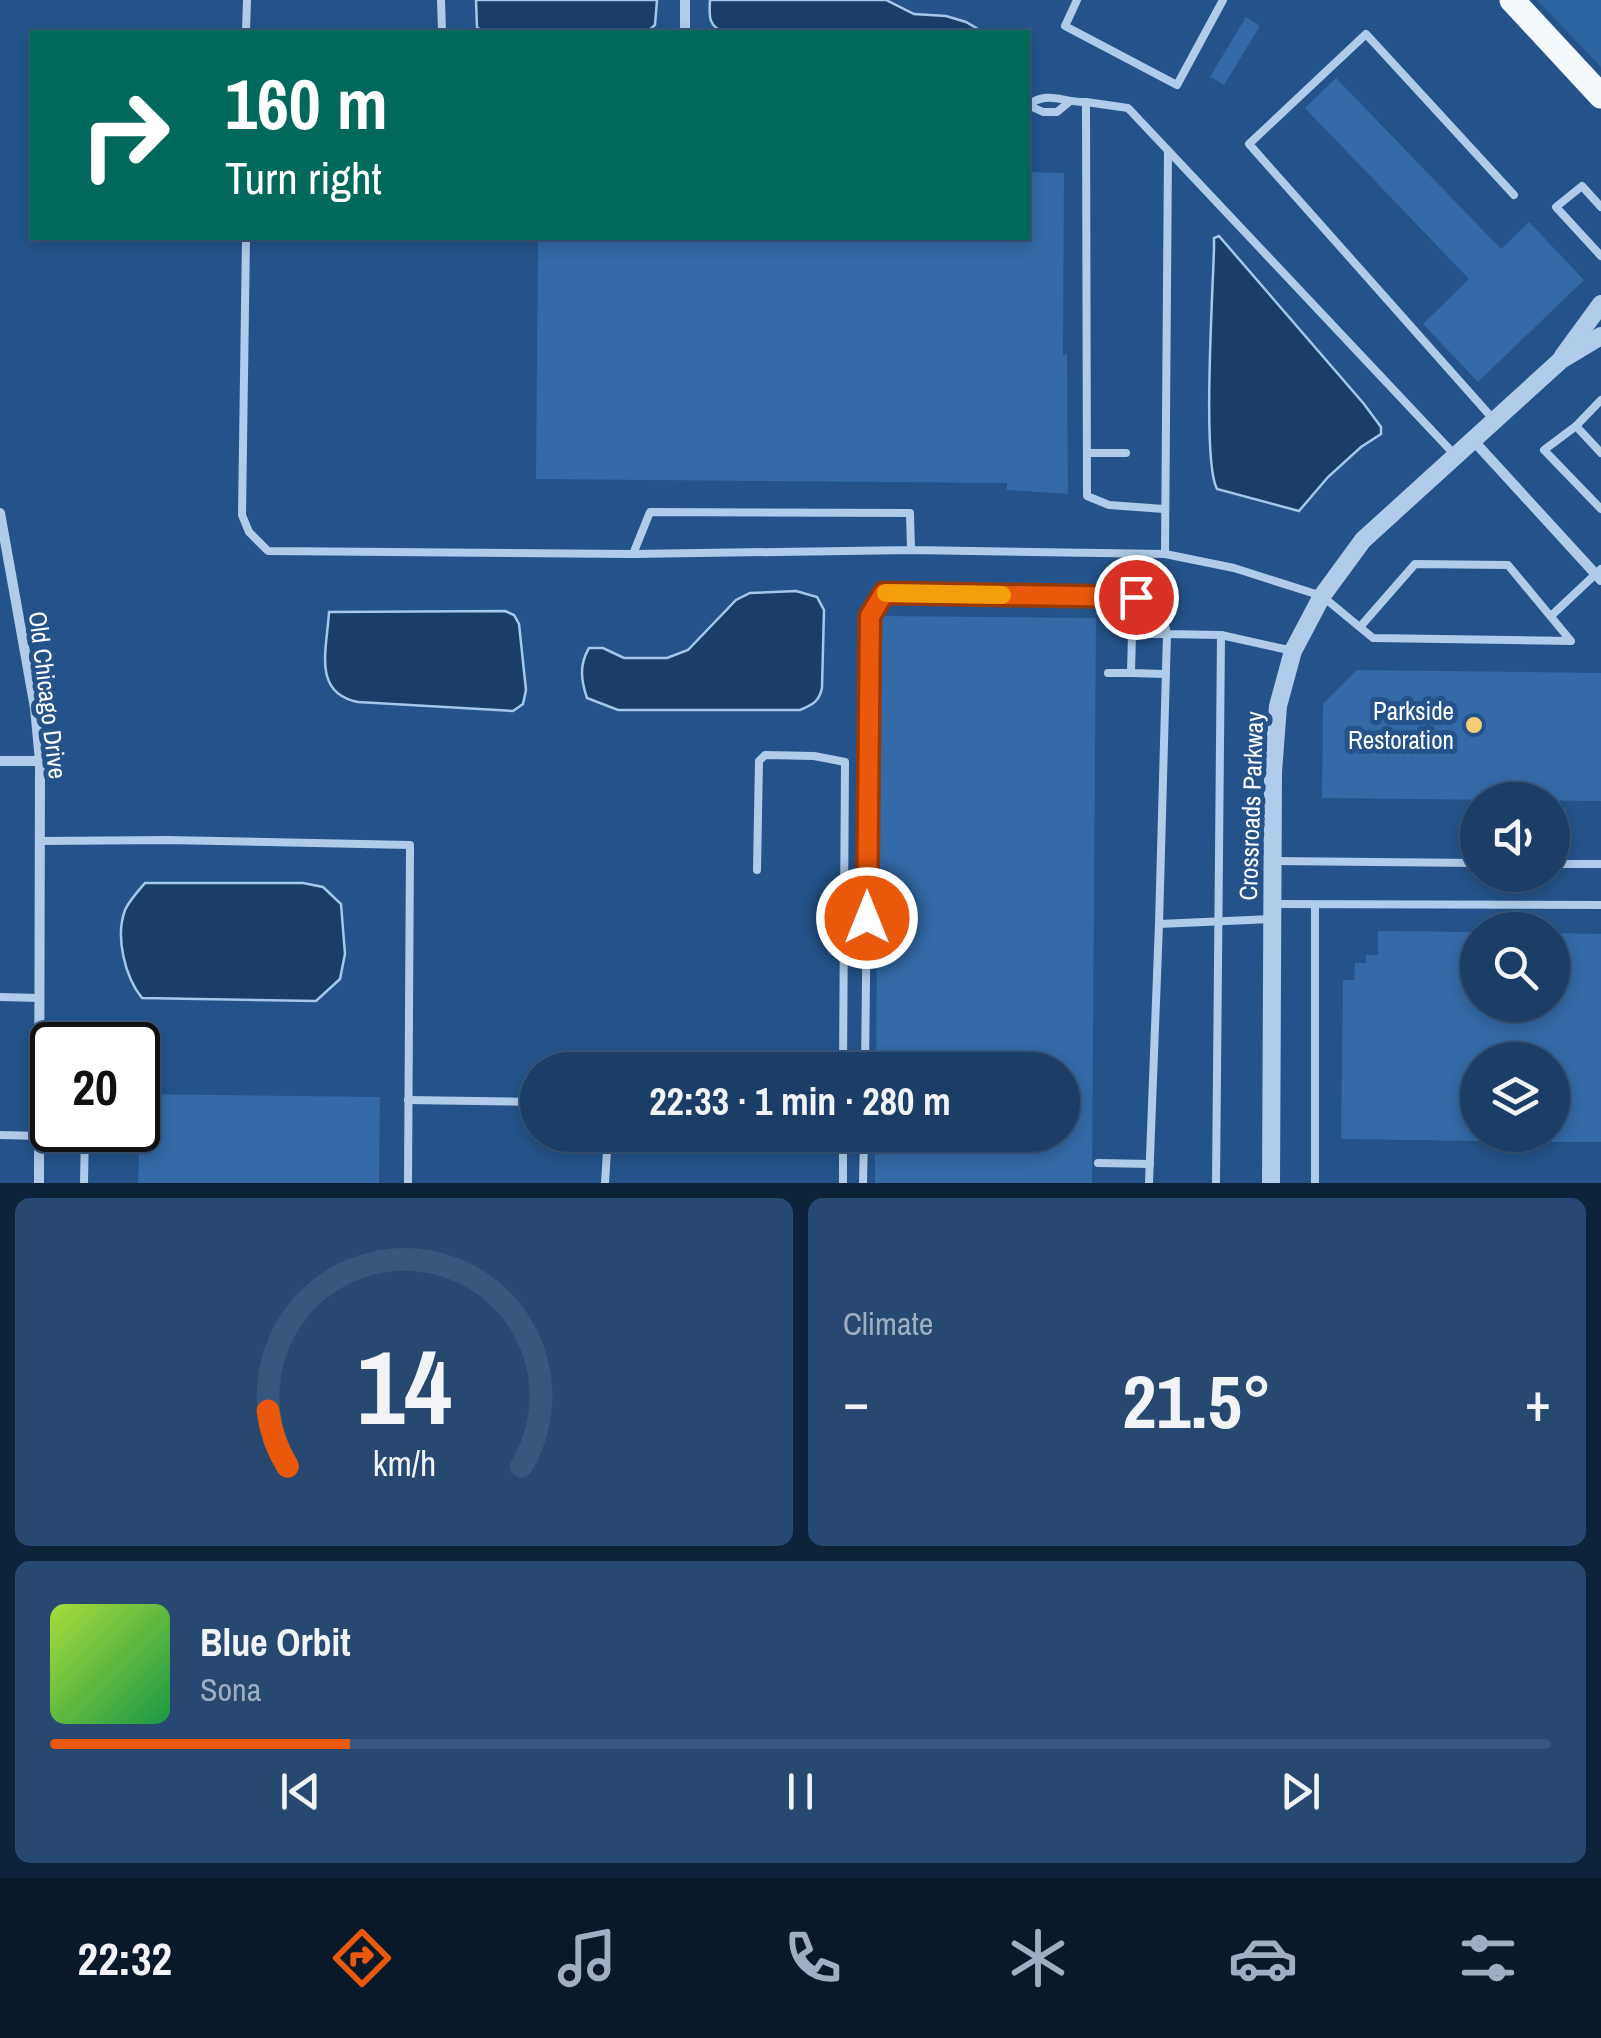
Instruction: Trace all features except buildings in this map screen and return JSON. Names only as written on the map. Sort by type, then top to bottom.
[{"type":"main road","points":[[1512,0],[1601,96]]},
{"type":"street","points":[[685,0],[685,30]]},
{"type":"street","name":"Crossroads Parkway","points":[[1270,1183],[1272,772],[1278,706],[1292,651],[1322,596],[1363,540],[1560,360],[1601,304]]},
{"type":"street","name":"Crossroads Parkway","points":[[1560,360],[1601,336]]},
{"type":"street","points":[[1472,439],[1599,574]]},
{"type":"street","name":"Old Chicago Drive","points":[[0,513],[35,708],[40,762],[40,1022]]},
{"type":"street","points":[[0,761],[40,762]]},
{"type":"street","name":"Old Chicago Drive","points":[[39,1183],[40,1152]]},
{"type":"lane","points":[[246,30],[247,0]]},
{"type":"lane","points":[[441,0],[442,30]]},
{"type":"lane","points":[[1076,0],[1065,26],[1177,84],[1223,0]]},
{"type":"lane","points":[[1494,420],[1249,144],[1366,34],[1514,195]]},
{"type":"lane","points":[[1030,104],[1040,96],[1056,96],[1068,103],[1128,108],[1455,455]]},
{"type":"lane","points":[[1086,102],[1087,496],[1110,504],[1164,510]]},
{"type":"lane","points":[[1030,106],[1058,112],[1068,103]]},
{"type":"lane","points":[[1164,554],[1168,151]]},
{"type":"lane","points":[[1599,248],[1556,206],[1582,186],[1601,207]]},
{"type":"lane","points":[[246,240],[242,516],[249,532],[268,551],[634,554],[910,550],[1164,554],[1234,568],[1322,596],[1373,638],[1571,641],[1508,564],[1415,564],[1360,627]]},
{"type":"lane","points":[[1601,400],[1576,426],[1544,450],[1601,509]]},
{"type":"lane","points":[[1576,426],[1601,453]]},
{"type":"lane","points":[[1087,452],[1126,453]]},
{"type":"lane","points":[[634,554],[650,512],[910,513],[910,550]]},
{"type":"lane","points":[[1551,616],[1599,574]]},
{"type":"lane","points":[[0,590],[14,588]]},
{"type":"lane","points":[[865,1052],[870,616],[884,593],[1136,597],[1160,606],[1166,634],[1150,1183]]},
{"type":"lane","points":[[1131,673],[1132,634],[1221,636],[1292,651]]},
{"type":"lane","points":[[1216,1183],[1221,636]]},
{"type":"lane","points":[[1108,674],[1165,674]]},
{"type":"lane","points":[[757,870],[759,761],[765,755],[814,756],[845,762],[844,1052]]},
{"type":"lane","points":[[40,842],[167,840],[410,846],[408,1183]]},
{"type":"lane","points":[[1272,861],[1460,863]]},
{"type":"lane","points":[[1570,864],[1601,864]]},
{"type":"lane","points":[[1159,924],[1218,920],[1315,904],[1601,905]]},
{"type":"lane","points":[[1315,904],[1315,1183]]},
{"type":"lane","points":[[0,996],[40,998]]},
{"type":"lane","points":[[408,1100],[520,1102]]},
{"type":"lane","points":[[0,1135],[30,1136]]},
{"type":"lane","points":[[84,1183],[85,1152]]},
{"type":"lane","points":[[605,1183],[607,1152]]},
{"type":"lane","points":[[843,1152],[843,1183]]},
{"type":"lane","points":[[864,1152],[864,1183]]},
{"type":"lane","points":[[1098,1163],[1150,1164]]},
{"type":"shaded area","points":[[476,0],[657,0],[655,25],[649,30],[477,27]]},
{"type":"shaded area","points":[[710,0],[886,0],[914,14],[946,16],[980,30],[721,30],[715,27]]},
{"type":"shaded area","points":[[1537,0],[1601,0],[1601,67]]},
{"type":"shaded area","points":[[1219,236],[1381,427],[1381,434],[1328,477],[1299,511],[1217,489],[1209,412],[1214,238]]},
{"type":"shaded area","points":[[796,591],[817,597],[824,610],[822,688],[817,700],[808,706],[800,710],[618,710],[587,698],[582,673],[589,648],[603,648],[624,658],[667,658],[688,650],[736,600],[750,593]]},
{"type":"shaded area","points":[[505,611],[514,615],[519,624],[526,690],[523,704],[513,711],[358,702],[343,697],[328,679],[325,654],[329,612]]},
{"type":"shaded area","points":[[145,883],[303,883],[323,887],[341,904],[345,954],[340,979],[316,1001],[142,998],[127,968],[121,932],[125,910]]},
{"type":"slow traffic","points":[[886,593],[1002,595]]},
{"type":"place","name":"Parkside Restoration","points":[[1474,725]]},
{"type":"route","points":[[867,918],[870,616],[884,593],[1136,597]]}]
